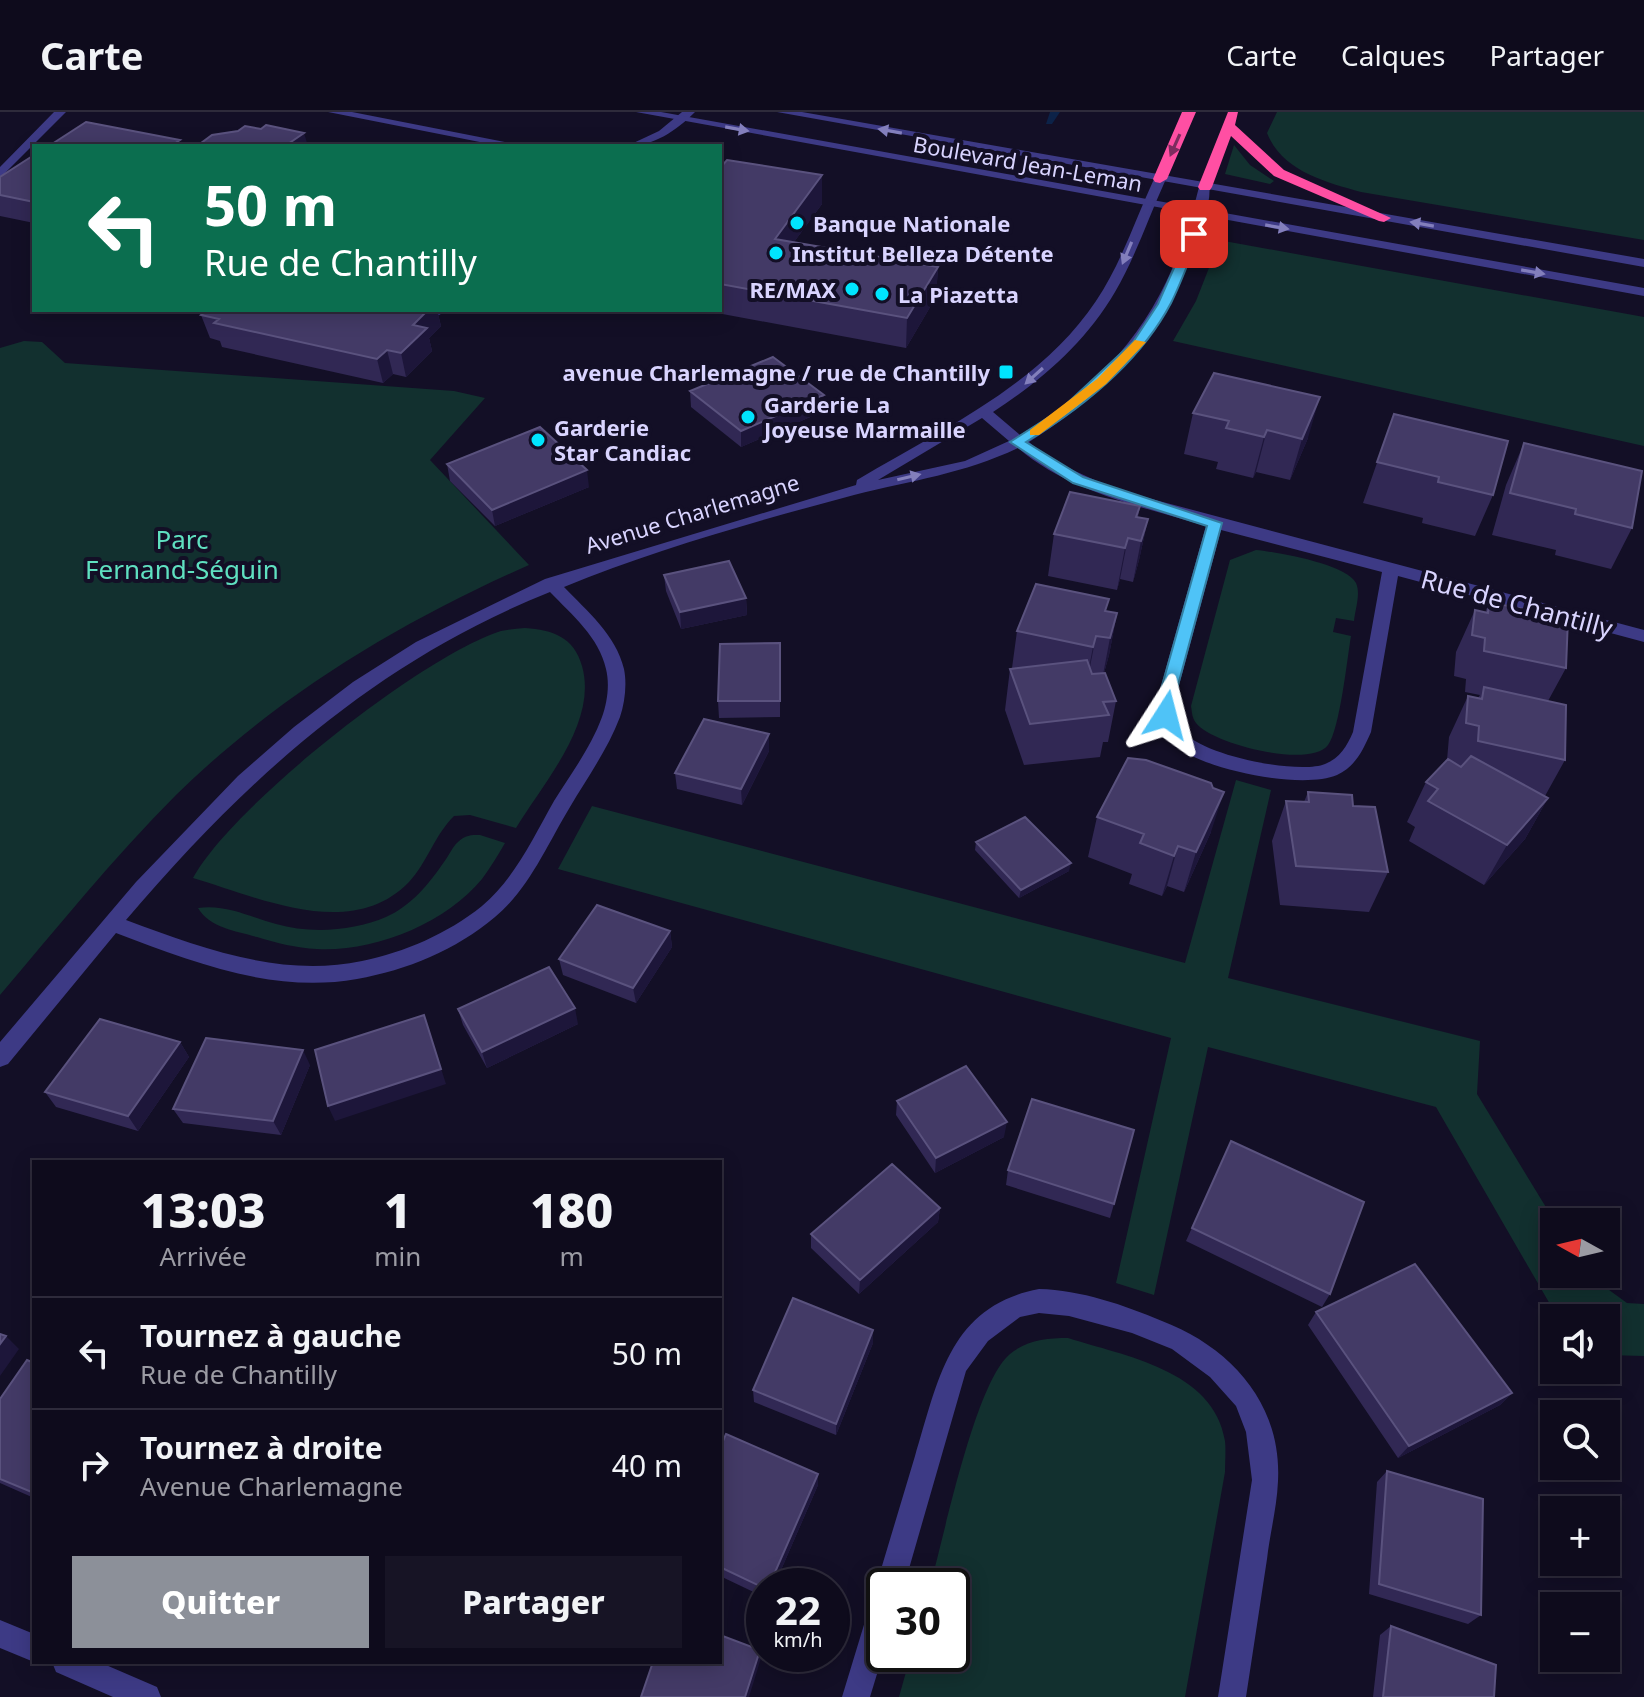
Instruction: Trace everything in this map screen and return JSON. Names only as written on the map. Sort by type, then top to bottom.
[{"type":"highway","points":[[1160,179],[1189,112]]},
{"type":"highway","points":[[1205,187],[1231,119],[1279,173],[1384,218]]},
{"type":"street","points":[[0,174],[60,112]]},
{"type":"street","points":[[334,112],[508,144]]},
{"type":"street","name":"Boulevard Jean-Leman","points":[[642,112],[685,116],[1148,205],[1644,292]]},
{"type":"street","name":"Boulevard Jean-Leman","points":[[783,112],[1644,263]]},
{"type":"street","points":[[638,144],[663,133],[685,116]]},
{"type":"street","name":"Avenue Charlemagne","points":[[849,491],[939,436],[985,413],[1035,374],[1078,334],[1118,275],[1160,179]]},
{"type":"street","name":"Avenue Charlemagne","points":[[0,1058],[153,873],[239,783],[326,710],[420,647],[551,583],[636,553],[849,491],[970,464],[1017,442],[1064,413],[1138,345],[1172,288],[1200,214],[1205,187]]},
{"type":"street","name":"Rue de Chantilly","points":[[985,413],[1017,442],[1078,480],[1215,523],[1644,636]]},
{"type":"street","name":"Rue de Chantilly","points":[[1215,523],[1166,700],[1166,715],[1178,737],[1198,752],[1214,757],[1307,775],[1337,767],[1353,753],[1362,732],[1391,569]]},
{"type":"street","points":[[112,923],[265,971],[299,975],[339,974],[422,952],[461,932],[491,910],[513,885],[600,741],[612,714],[616,695],[616,670],[610,652],[551,583]]},
{"type":"street","points":[[895,1568],[955,1366],[969,1342],[988,1323],[1014,1307],[1040,1300],[1070,1304],[1179,1340],[1237,1386],[1254,1412],[1263,1453],[1265,1480],[1232,1697]]},
{"type":"street","points":[[0,1634],[32,1647]]},
{"type":"street","points":[[71,1664],[147,1697]]},
{"type":"street","points":[[856,1697],[866,1664]]},
{"type":"green space","points":[[1277,112],[1644,112],[1644,240],[1361,192],[1333,184],[1294,166],[1274,146],[1267,133]]},
{"type":"green space","points":[[1234,145],[1250,165],[1274,181],[1270,184],[1225,174]]},
{"type":"green space","points":[[1224,241],[1644,317],[1644,446],[1173,341],[1196,301],[1216,250]]},
{"type":"green space","name":"Parc Fernand-Séguin","points":[[24,341],[42,342],[65,363],[454,391],[485,398],[430,460],[529,565],[388,636],[342,664],[256,725],[215,759],[153,819],[0,995],[0,348]]},
{"type":"green space","points":[[1256,550],[1326,565],[1350,576],[1356,583],[1358,597],[1354,621],[1336,618],[1333,632],[1351,636],[1336,724],[1328,745],[1318,752],[1283,754],[1240,746],[1206,731],[1193,717],[1191,706],[1230,560]]},
{"type":"green space","points":[[525,628],[553,633],[568,642],[582,666],[585,687],[576,730],[566,751],[516,828],[470,815],[454,816],[409,882],[386,900],[360,909],[332,912],[304,910],[193,878],[214,848],[246,813],[332,737],[379,701],[467,646],[501,631]]},
{"type":"green space","points":[[1236,780],[1271,790],[1228,978],[1480,1041],[1477,1094],[1546,1208],[1540,1208],[1540,1287],[1436,1107],[1208,1047],[1154,1295],[1116,1283],[1171,1038],[558,869],[592,806],[1185,963]]},
{"type":"green space","points":[[480,835],[505,843],[482,879],[467,895],[429,922],[362,946],[317,949],[272,941],[224,928],[209,920],[198,908],[228,909],[303,929],[332,930],[373,922],[411,901],[458,842],[468,836]]},
{"type":"green space","points":[[1541,1288],[1606,1288],[1627,1303],[1644,1304],[1644,1356],[1620,1355],[1620,1304],[1550,1304]]},
{"type":"green space","points":[[1068,1338],[1163,1370],[1204,1397],[1217,1417],[1225,1441],[1225,1472],[1185,1697],[899,1697],[906,1672],[970,1672],[970,1568],[935,1568],[973,1427],[997,1370],[1017,1349]]},
{"type":"building","points":[[86,122],[180,140],[174,144],[52,144]]},
{"type":"building","points":[[266,125],[304,133],[288,144],[200,144],[212,135],[238,131],[245,126],[261,129]]},
{"type":"building","points":[[32,156],[32,202],[0,195],[0,177]]},
{"type":"building","points":[[727,160],[822,175],[775,239],[938,267],[907,318],[722,284],[722,166]]},
{"type":"building","points":[[205,312],[426,312],[413,325],[427,328],[401,353],[387,350],[377,359],[214,323],[219,319],[201,315]]},
{"type":"building","points":[[773,357],[824,395],[741,431],[690,391]]},
{"type":"building","points":[[1214,373],[1320,397],[1302,439],[1267,430],[1264,437],[1226,428],[1229,421],[1193,413]]},
{"type":"building","points":[[1394,414],[1508,441],[1493,495],[1438,482],[1439,477],[1377,462]]},
{"type":"building","points":[[540,427],[587,470],[492,510],[447,464]]},
{"type":"building","points":[[1524,443],[1642,471],[1632,528],[1575,514],[1576,509],[1510,493]]},
{"type":"building","points":[[1070,492],[1140,506],[1136,517],[1148,519],[1141,541],[1128,538],[1125,548],[1054,534]]},
{"type":"building","points":[[729,561],[746,598],[680,612],[664,575]]},
{"type":"building","points":[[1036,584],[1109,599],[1105,611],[1117,613],[1110,638],[1096,636],[1093,647],[1017,631]]},
{"type":"building","points":[[1489,602],[1568,618],[1566,668],[1484,651],[1485,638],[1472,635],[1475,610],[1488,613]]},
{"type":"building","points":[[780,643],[780,701],[718,701],[720,644]]},
{"type":"building","points":[[1087,660],[1092,674],[1105,673],[1116,701],[1103,702],[1109,715],[1030,724],[1010,669]]},
{"type":"building","points":[[1484,687],[1566,705],[1565,760],[1478,741],[1479,726],[1466,723],[1468,696],[1482,699]]},
{"type":"building","points":[[704,719],[769,734],[741,789],[675,773]]},
{"type":"building","points":[[1471,756],[1548,798],[1507,845],[1428,801],[1438,789],[1426,782],[1448,759],[1461,767]]},
{"type":"building","points":[[1128,758],[1146,760],[1211,783],[1213,788],[1224,792],[1196,852],[1178,846],[1174,856],[1140,843],[1144,834],[1097,817]]},
{"type":"building","points":[[1308,792],[1352,795],[1353,806],[1375,807],[1388,872],[1296,866],[1286,801],[1309,802]]},
{"type":"building","points":[[1025,817],[1071,863],[1021,890],[976,842]]},
{"type":"building","points":[[597,905],[670,931],[633,988],[559,959]]},
{"type":"building","points":[[549,967],[575,1008],[482,1052],[458,1009]]},
{"type":"building","points":[[424,1015],[441,1069],[328,1106],[315,1050]]},
{"type":"building","points":[[100,1019],[180,1042],[128,1116],[45,1092]]},
{"type":"building","points":[[206,1038],[303,1050],[273,1121],[173,1109]]},
{"type":"building","points":[[966,1066],[1007,1122],[936,1158],[897,1101]]},
{"type":"building","points":[[1032,1099],[1134,1130],[1114,1204],[1008,1170]]},
{"type":"building","points":[[1231,1141],[1364,1202],[1330,1294],[1192,1228]]},
{"type":"building","points":[[892,1164],[940,1208],[860,1280],[811,1234]]},
{"type":"building","points":[[1415,1264],[1512,1393],[1409,1446],[1316,1312]]},
{"type":"building","points":[[793,1298],[873,1330],[836,1424],[753,1390]]},
{"type":"building","points":[[27,1360],[32,1362],[32,1492],[0,1479],[0,1399]]},
{"type":"building","points":[[726,1434],[818,1474],[777,1568],[746,1568],[746,1579],[722,1568],[722,1443]]},
{"type":"building","points":[[1387,1471],[1483,1499],[1481,1615],[1379,1584]]},
{"type":"building","points":[[1391,1626],[1496,1665],[1494,1697],[1383,1697]]},
{"type":"building","points":[[722,1636],[746,1645],[746,1672],[753,1672],[745,1697],[641,1697],[652,1664],[722,1664]]},
{"type":"waterway","points":[[1049,122],[1055,112]]},
{"type":"slow traffic","points":[[1034,432],[1064,413],[1102,381],[1140,342]]},
{"type":"place","name":"Banque Nationale","points":[[797,223]]},
{"type":"place","name":"Institut Belleza Détente","points":[[776,253]]},
{"type":"place","name":"RE/MAX","points":[[852,289]]},
{"type":"place","name":"La Piazetta","points":[[882,294]]},
{"type":"place","name":"avenue Charlemagne / rue de Chantilly","points":[[1006,372]]},
{"type":"place","name":"Garderie La Joyeuse Marmaille","points":[[748,417]]},
{"type":"place","name":"Garderie Star Candiac","points":[[538,440]]},
{"type":"route","points":[[1166,715],[1166,700],[1215,523],[1078,480],[1044,462],[1017,442],[1064,413],[1138,345],[1164,304],[1194,234]]}]
